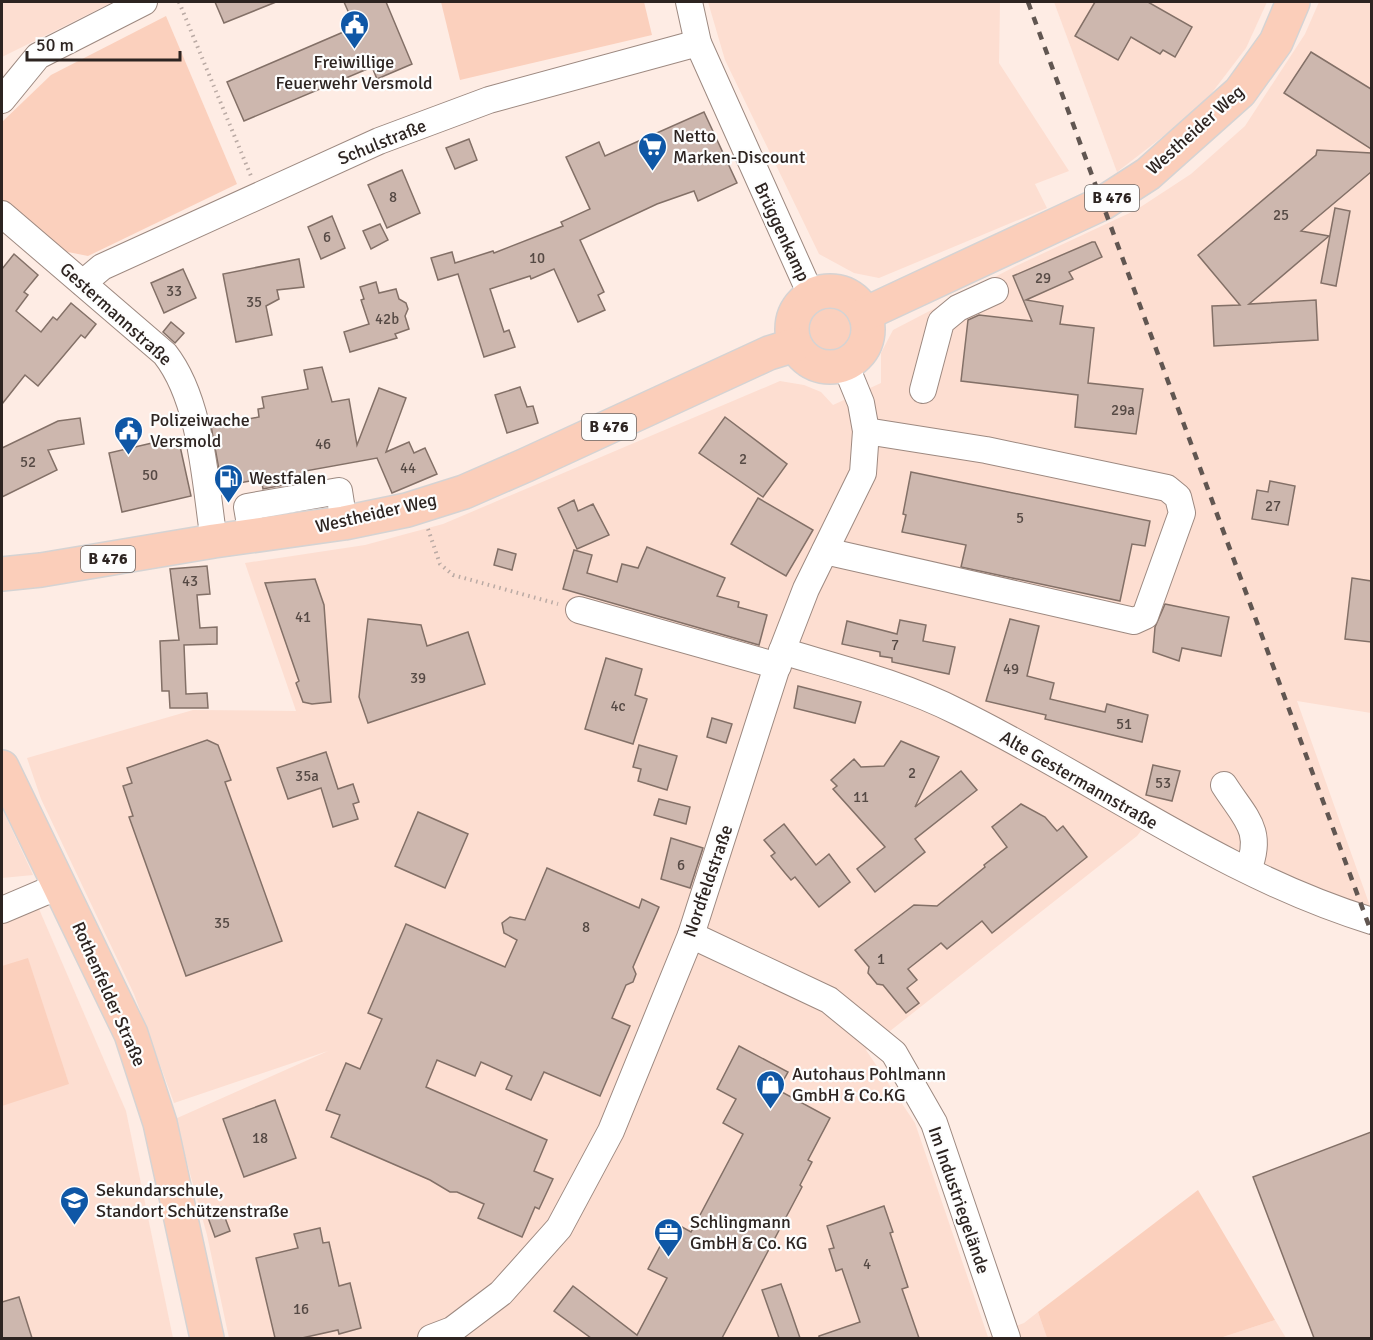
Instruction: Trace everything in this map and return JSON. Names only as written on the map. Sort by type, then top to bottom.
[{"type":"main road","name":"Westheider Weg","points":[[865,314],[1103,203],[1148,174],[1240,92],[1276,42],[1293,2]]},
{"type":"main road","points":[[830,291],[848,295],[858,303],[865,314],[868,326],[863,348],[845,364],[836,367],[816,365],[800,353],[795,345],[791,322],[802,302],[811,295],[830,291]]},
{"type":"main road","name":"Westheider Weg","points":[[2,574],[42,570],[214,541],[344,523],[421,505],[464,492],[769,353],[795,345]]},
{"type":"main road","name":"Rothenfelder Straße","points":[[2,767],[131,1034],[160,1123],[207,1338]]},
{"type":"street","points":[[2,100],[38,56],[144,2]]},
{"type":"street","name":"Brüggenkamp","points":[[689,2],[698,42],[762,190],[811,295]]},
{"type":"street","name":"Schulstraße","points":[[83,283],[102,267],[379,141],[489,100],[698,42]]},
{"type":"street","name":"Gestermannstraße","points":[[2,214],[165,354],[179,371],[196,425],[214,541]]},
{"type":"street","points":[[938,279],[958,308]]},
{"type":"street","points":[[923,390],[941,322],[958,308],[995,291]]},
{"type":"street","name":"Nordfeldstraße","points":[[431,1338],[452,1330],[501,1293],[560,1228],[611,1131],[690,935],[780,658],[806,589],[863,473],[866,431],[861,403],[845,364]]},
{"type":"street","points":[[825,551],[1134,621],[1145,616],[1182,513],[1179,497],[1167,488],[986,450],[866,431]]},
{"type":"street","name":"Alte Gestermannstraße","points":[[579,610],[917,692],[950,707],[1169,831],[1248,870],[1257,877],[1371,921]]},
{"type":"street","points":[[1224,785],[1255,834],[1255,851],[1248,870]]},
{"type":"street","points":[[2,910],[61,885]]},
{"type":"street","name":"Im Industriegelände","points":[[690,935],[829,1000],[894,1053],[934,1123],[1007,1338]]},
{"type":"path","points":[[179,2],[259,196]]},
{"type":"path","points":[[421,505],[437,556],[445,570],[453,575],[579,610]]},
{"type":"shaded area","points":[[2,2],[113,2],[2,57]]},
{"type":"shaded area","points":[[441,2],[644,2],[652,35],[460,80]]},
{"type":"shaded area","points":[[708,2],[1000,2],[999,63],[1069,171],[1035,184],[1047,208],[879,278],[854,273],[819,254],[725,60]]},
{"type":"shaded area","points":[[1054,2],[1267,2],[1246,48],[1201,107],[1117,172]]},
{"type":"shaded area","points":[[1319,2],[1371,2],[1371,713],[1297,701],[1371,909],[1252,865],[1155,813],[1137,836],[866,1050],[915,1123],[988,1337],[1024,1323],[1038,1312],[1047,1338],[229,1338],[207,1235],[175,1119],[328,1051],[174,1103],[134,994],[41,799],[27,758],[193,710],[296,711],[245,563],[365,545],[443,524],[780,381],[804,385],[821,392],[833,405],[881,383],[881,353],[893,330],[1016,266],[1136,210],[1191,174],[1245,126],[1305,34]]},
{"type":"shaded area","points":[[166,16],[237,184],[88,256],[63,251],[2,201],[2,122],[51,75]]},
{"type":"shaded area","points":[[829,306],[845,313],[852,329],[845,345],[829,352],[813,345],[806,329],[813,313]]},
{"type":"shaded area","points":[[2,808],[33,875],[2,878]]},
{"type":"shaded area","name":"Sekundarschule, Standort Schützenstraße","points":[[39,909],[126,1111],[173,1338],[2,1338],[2,923]]},
{"type":"shaded area","points":[[28,958],[69,1084],[2,1106],[2,966]]},
{"type":"shaded area","points":[[1198,1190],[1275,1320],[1220,1338],[1047,1338],[1038,1312]]},
{"type":"shaded area","points":[[1275,1320],[1286,1338],[1220,1338]]},
{"type":"building","points":[[215,2],[276,2],[224,23]]},
{"type":"building","name":"Freiwillige Feuerwehr Versmold","points":[[344,2],[386,2],[412,64],[377,79],[372,67],[244,121],[227,82],[355,27]]},
{"type":"building","points":[[1095,2],[1148,2],[1192,27],[1175,57],[1163,50],[1160,54],[1131,37],[1118,60],[1075,36]]},
{"type":"building","points":[[1311,52],[1371,89],[1371,149],[1284,93]]},
{"type":"building","points":[[704,112],[737,183],[698,201],[694,191],[657,204],[580,240],[604,292],[598,295],[605,310],[578,322],[554,269],[531,279],[530,276],[490,289],[504,332],[509,330],[515,347],[484,357],[458,274],[438,280],[431,258],[452,252],[455,263],[493,251],[494,253],[563,226],[561,222],[590,209],[566,157],[599,142],[605,156]]},
{"type":"building","points":[[469,139],[477,160],[455,169],[446,148]]},
{"type":"building","points":[[1317,150],[1371,153],[1371,172],[1301,231],[1329,236],[1249,304],[1316,300],[1318,340],[1214,346],[1212,306],[1240,305],[1198,255],[1316,155]]},
{"type":"building","points":[[402,170],[420,213],[387,228],[368,185]]},
{"type":"building","points":[[1335,208],[1350,211],[1336,286],[1321,283]]},
{"type":"building","points":[[332,216],[345,248],[321,259],[308,227]]},
{"type":"building","points":[[380,224],[388,240],[371,249],[363,231]]},
{"type":"building","points":[[1095,242],[1102,257],[1069,272],[1073,279],[1026,300],[1063,306],[1060,324],[1094,328],[1088,383],[1143,389],[1136,434],[1075,427],[1078,395],[961,381],[968,320],[979,315],[1032,321],[1013,276]]},
{"type":"building","points":[[14,254],[38,275],[24,292],[28,295],[16,311],[41,332],[53,317],[57,320],[71,303],[96,324],[85,338],[81,335],[38,386],[25,375],[2,404],[2,269]]},
{"type":"building","points":[[299,259],[304,287],[277,290],[279,299],[266,306],[272,335],[236,342],[223,274]]},
{"type":"building","points":[[183,269],[196,298],[164,313],[151,283]]},
{"type":"building","points":[[376,282],[379,293],[396,289],[399,299],[406,303],[408,309],[405,316],[409,329],[395,334],[397,338],[350,352],[344,332],[369,324],[361,300],[364,299],[360,287]]},
{"type":"building","points":[[171,322],[184,333],[175,343],[163,332]]},
{"type":"building","points":[[322,367],[332,402],[349,399],[357,445],[379,388],[406,398],[386,452],[409,442],[414,453],[425,448],[437,474],[392,493],[377,458],[305,471],[306,481],[263,489],[261,479],[222,486],[211,426],[259,417],[258,409],[264,408],[262,397],[308,389],[304,370]]},
{"type":"building","points":[[520,387],[527,407],[533,406],[538,423],[507,433],[495,395]]},
{"type":"building","points":[[725,417],[787,464],[763,497],[699,453]]},
{"type":"building","points":[[80,418],[84,444],[48,450],[57,470],[2,497],[2,448],[58,421]]},
{"type":"building","points":[[178,437],[191,496],[122,512],[109,453]]},
{"type":"building","points":[[911,472],[1150,521],[1145,546],[1132,544],[1120,601],[961,567],[966,545],[902,532]]},
{"type":"building","points":[[1270,481],[1295,486],[1288,525],[1252,519],[1257,490],[1268,492]]},
{"type":"building","points":[[758,498],[813,530],[786,576],[731,544]]},
{"type":"building","points":[[574,500],[578,511],[593,504],[609,535],[577,549],[558,508]]},
{"type":"building","points":[[647,547],[725,578],[717,596],[739,602],[738,607],[767,615],[759,645],[563,589],[574,550],[592,555],[587,573],[617,582],[622,564],[638,568]]},
{"type":"building","points":[[498,549],[516,554],[512,570],[494,565]]},
{"type":"building","points":[[207,566],[210,594],[197,595],[200,628],[217,627],[217,644],[184,645],[186,694],[207,693],[208,708],[170,708],[169,691],[162,691],[160,641],[179,640],[170,569]]},
{"type":"building","points":[[1352,578],[1371,581],[1371,642],[1345,639]]},
{"type":"building","points":[[315,579],[324,605],[331,702],[312,704],[303,702],[296,683],[299,681],[265,583]]},
{"type":"building","points":[[1165,604],[1229,617],[1221,656],[1182,648],[1179,661],[1153,652],[1155,627]]},
{"type":"building","points":[[368,619],[421,625],[427,646],[468,632],[485,684],[368,723],[359,697]]},
{"type":"building","points":[[1010,619],[1039,626],[1027,676],[1054,683],[1050,699],[1105,712],[1107,704],[1148,715],[1142,742],[1045,719],[1046,715],[986,701]]},
{"type":"building","points":[[900,620],[926,625],[923,641],[955,647],[949,674],[892,662],[892,658],[880,656],[880,652],[842,644],[847,621],[897,634]]},
{"type":"building","points":[[606,658],[642,669],[635,695],[647,699],[633,744],[585,729]]},
{"type":"building","points":[[798,686],[861,702],[855,723],[794,708]]},
{"type":"building","points":[[712,718],[732,724],[726,743],[707,737]]},
{"type":"building","points":[[207,740],[218,745],[231,780],[225,782],[282,941],[186,976],[129,817],[133,816],[123,786],[132,783],[127,768]]},
{"type":"building","points":[[901,741],[939,757],[915,807],[961,771],[977,790],[915,839],[925,852],[875,892],[857,869],[885,847],[833,789],[837,786],[831,780],[854,759],[861,767],[884,766]]},
{"type":"building","points":[[639,745],[677,756],[667,790],[638,781],[641,769],[633,767]]},
{"type":"building","points":[[326,752],[338,789],[353,784],[359,802],[353,804],[358,819],[333,827],[321,788],[288,799],[277,768]]},
{"type":"building","points":[[1153,765],[1180,771],[1172,801],[1146,795]]},
{"type":"building","points":[[659,799],[690,807],[686,824],[654,815]]},
{"type":"building","points":[[1021,804],[1045,817],[1057,831],[1063,826],[1087,857],[992,933],[982,921],[947,949],[941,943],[908,969],[917,980],[907,988],[919,1003],[906,1013],[883,985],[877,984],[868,973],[869,967],[855,950],[914,905],[937,906],[985,867],[984,865],[1007,847],[992,827]]},
{"type":"building","points":[[418,812],[468,834],[445,888],[395,866]]},
{"type":"building","points":[[784,824],[816,865],[829,854],[850,882],[819,907],[795,877],[791,880],[771,856],[775,853],[764,840]]},
{"type":"building","points":[[671,838],[703,848],[690,888],[661,879]]},
{"type":"building","points":[[547,868],[639,908],[642,899],[659,907],[633,967],[636,974],[633,982],[626,985],[612,1018],[630,1026],[600,1096],[544,1072],[531,1100],[506,1089],[512,1076],[481,1062],[475,1076],[437,1060],[426,1087],[547,1140],[534,1171],[553,1179],[539,1209],[535,1207],[522,1237],[478,1218],[484,1204],[457,1192],[450,1192],[430,1180],[331,1137],[340,1115],[326,1110],[346,1063],[360,1069],[382,1019],[368,1013],[406,924],[505,967],[517,940],[504,933],[502,923],[510,917],[525,920]]},
{"type":"building","points":[[739,1046],[788,1072],[778,1090],[830,1118],[808,1160],[812,1162],[800,1185],[802,1187],[722,1338],[591,1338],[554,1311],[573,1286],[637,1335],[667,1278],[648,1269],[673,1222],[691,1232],[743,1134],[723,1123],[736,1099],[717,1089]]},
{"type":"building","points":[[275,1100],[296,1158],[244,1177],[223,1119]]},
{"type":"building","points":[[1371,1132],[1371,1338],[1314,1338],[1253,1177]]},
{"type":"building","points":[[884,1206],[893,1232],[890,1233],[908,1287],[902,1289],[919,1338],[819,1338],[819,1336],[860,1322],[842,1269],[836,1271],[829,1249],[834,1248],[827,1226]]},
{"type":"building","points":[[221,1207],[230,1231],[215,1237],[206,1212]]},
{"type":"building","points":[[320,1228],[323,1243],[329,1242],[339,1286],[350,1283],[361,1328],[339,1334],[338,1330],[302,1338],[275,1338],[256,1258],[298,1248],[294,1234]]},
{"type":"building","points":[[781,1284],[800,1338],[779,1338],[762,1290]]},
{"type":"building","points":[[19,1297],[32,1338],[2,1338],[2,1302]]},
{"type":"railway","points":[[1028,2],[1372,934]]},
{"type":"place","name":"Freiwillige Feuerwehr Versmold","points":[[354,50]]},
{"type":"place","name":"Netto Marken-Discount","points":[[652,172]]},
{"type":"place","name":"Polizeiwache Versmold","points":[[129,456]]},
{"type":"place","name":"Westfalen","points":[[228,504]]},
{"type":"place","name":"Autohaus Pohlmann GmbH & Co.KG","points":[[771,1110]]},
{"type":"place","name":"Sekundarschule, Standort Schützenstraße","points":[[75,1226]]},
{"type":"place","name":"Schlingmann GmbH & Co. KG","points":[[669,1258]]}]
